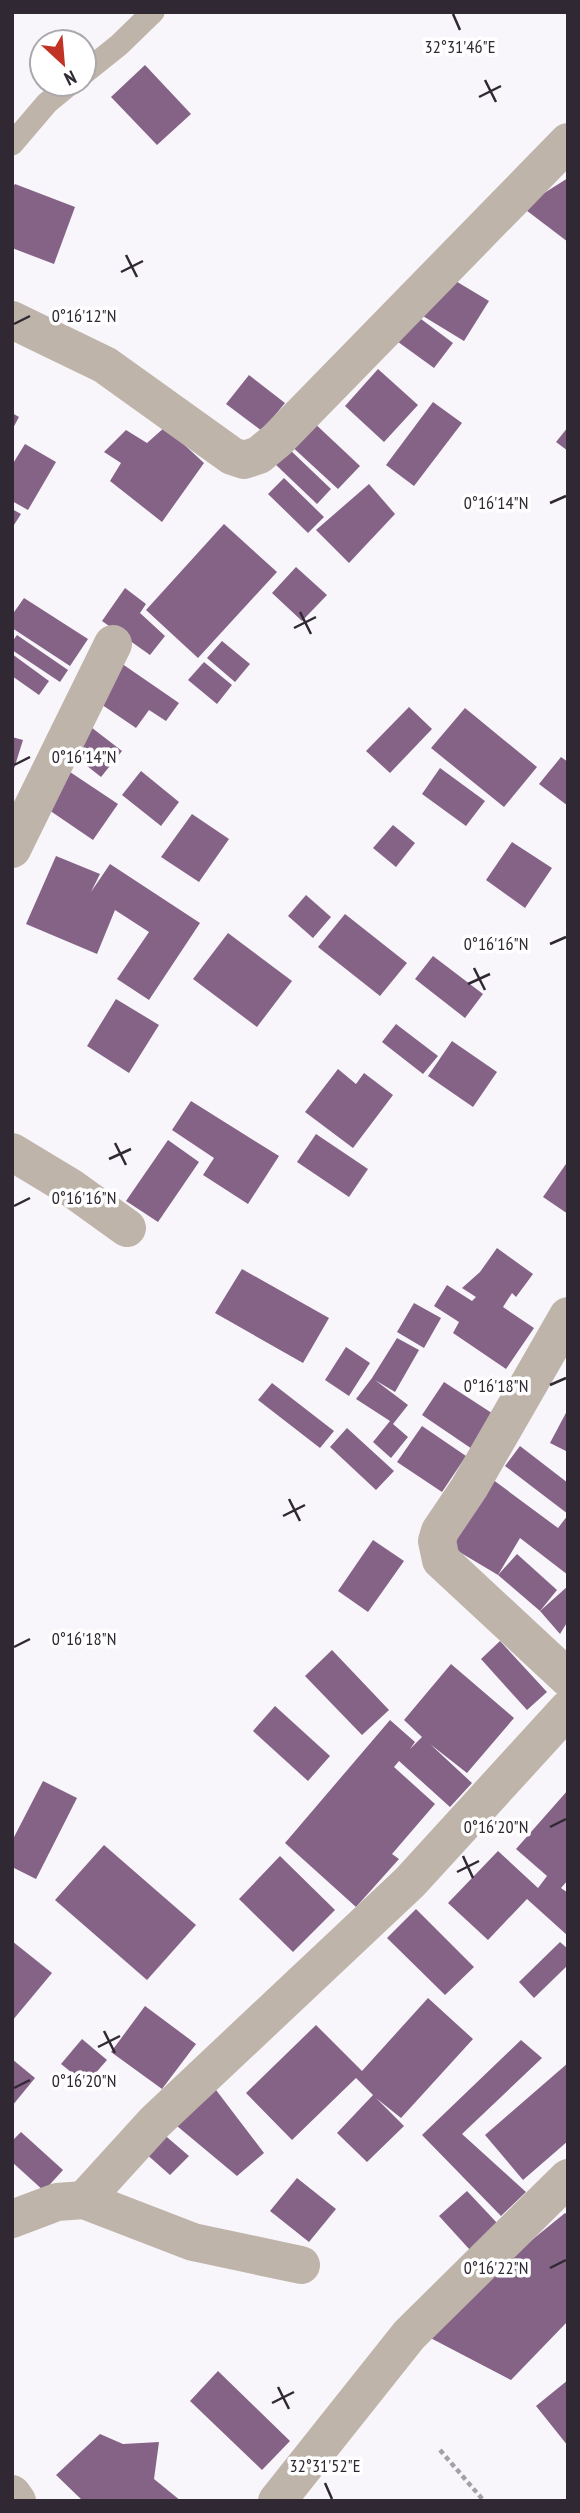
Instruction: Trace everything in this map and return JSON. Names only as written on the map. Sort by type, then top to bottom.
[{"type":"street","points":[[12,320],[105,365],[213,444],[244,460],[259,455],[277,440],[568,142]]},
{"type":"street","points":[[15,836],[113,644]]},
{"type":"street","points":[[12,1152],[70,1187],[127,1228]]},
{"type":"street","points":[[568,1316],[469,1488],[440,1531],[437,1541],[441,1560],[568,1678]]},
{"type":"street","points":[[84,2200],[155,2122],[410,1882],[568,1709]]},
{"type":"street","points":[[277,2501],[409,2335],[568,2178]]},
{"type":"street","points":[[12,2219],[57,2202],[84,2200],[193,2242],[301,2264]]},
{"type":"street","points":[[12,2494],[17,2501]]},
{"type":"lane","points":[[98,62],[153,12]]},
{"type":"lane","points":[[12,144],[53,98]]},
{"type":"path","points":[[440,2450],[484,2501]]},
{"type":"building","points":[[145,65],[191,114],[157,145],[111,97]]},
{"type":"building","points":[[568,178],[568,242],[522,207]]},
{"type":"building","points":[[15,184],[75,207],[54,264],[12,248],[12,188]]},
{"type":"building","points":[[454,280],[489,301],[464,341],[418,313]]},
{"type":"building","points":[[413,313],[453,343],[434,368],[394,339]]},
{"type":"building","points":[[378,369],[418,405],[384,442],[345,406]]},
{"type":"building","points":[[249,375],[285,403],[262,431],[226,404]]},
{"type":"building","points":[[433,402],[462,423],[414,486],[386,465]]},
{"type":"building","points":[[12,413],[19,417],[12,430]]},
{"type":"building","points":[[310,419],[360,466],[338,489],[288,443]]},
{"type":"building","points":[[165,427],[204,463],[162,522],[110,481],[121,463],[104,452],[126,430],[147,443]]},
{"type":"building","points":[[568,427],[568,451],[556,442]]},
{"type":"building","points":[[25,444],[56,462],[28,510],[12,501],[12,465]]},
{"type":"building","points":[[288,448],[331,489],[317,504],[274,463]]},
{"type":"building","points":[[284,478],[324,517],[308,533],[268,494]]},
{"type":"building","points":[[369,484],[395,514],[349,563],[316,530]]},
{"type":"building","points":[[12,509],[21,514],[12,528]]},
{"type":"building","points":[[224,524],[277,572],[198,658],[146,610]]},
{"type":"building","points":[[296,567],[327,595],[302,621],[272,593]]},
{"type":"building","points":[[125,588],[146,604],[140,613],[165,636],[150,655],[102,621]]},
{"type":"building","points":[[24,598],[88,639],[70,666],[12,628],[12,615]]},
{"type":"building","points":[[17,635],[68,670],[60,682],[12,650],[12,642]]},
{"type":"building","points":[[222,641],[250,664],[235,682],[207,658]]},
{"type":"building","points":[[12,654],[49,681],[39,695],[12,676]]},
{"type":"building","points":[[118,661],[179,703],[166,721],[149,710],[136,728],[92,698]]},
{"type":"building","points":[[204,662],[232,685],[217,704],[188,680]]},
{"type":"building","points":[[409,707],[432,729],[390,773],[366,751]]},
{"type":"building","points":[[465,708],[537,767],[504,807],[431,748]]},
{"type":"building","points":[[87,724],[122,751],[101,777],[67,750]]},
{"type":"building","points":[[12,737],[23,740],[13,772],[12,772]]},
{"type":"building","points":[[561,757],[568,762],[568,806],[539,784]]},
{"type":"building","points":[[440,768],[485,801],[466,826],[422,794]]},
{"type":"building","points":[[141,771],[179,802],[161,826],[122,795]]},
{"type":"building","points":[[70,772],[118,804],[93,840],[46,808]]},
{"type":"building","points":[[192,814],[229,839],[199,882],[161,857]]},
{"type":"building","points":[[393,825],[415,843],[396,867],[373,848]]},
{"type":"building","points":[[512,842],[552,868],[525,908],[486,880]]},
{"type":"building","points":[[56,856],[100,874],[91,892],[110,864],[200,923],[149,1000],[117,979],[149,932],[115,910],[97,954],[26,924]]},
{"type":"building","points":[[306,895],[331,917],[313,938],[288,916]]},
{"type":"building","points":[[345,914],[407,963],[380,996],[318,947]]},
{"type":"building","points":[[228,933],[292,981],[257,1027],[193,979]]},
{"type":"building","points":[[433,956],[483,994],[465,1018],[415,979]]},
{"type":"building","points":[[116,999],[159,1025],[129,1073],[87,1046]]},
{"type":"building","points":[[396,1024],[438,1056],[423,1074],[382,1042]]},
{"type":"building","points":[[452,1041],[497,1072],[473,1107],[428,1076]]},
{"type":"building","points":[[338,1069],[356,1084],[364,1073],[393,1095],[353,1148],[305,1112]]},
{"type":"building","points":[[191,1101],[279,1156],[248,1204],[203,1175],[214,1158],[172,1130]]},
{"type":"building","points":[[316,1134],[368,1169],[349,1197],[297,1162]]},
{"type":"building","points":[[168,1140],[199,1162],[158,1222],[126,1201]]},
{"type":"building","points":[[568,1161],[568,1214],[543,1197]]},
{"type":"building","points":[[497,1248],[533,1274],[516,1297],[512,1293],[503,1307],[534,1328],[506,1369],[453,1333],[459,1322],[434,1306],[447,1285],[472,1301],[476,1297],[462,1288],[480,1272]]},
{"type":"building","points":[[242,1269],[329,1318],[303,1363],[215,1313]]},
{"type":"building","points":[[414,1303],[441,1318],[424,1348],[397,1332]]},
{"type":"building","points":[[397,1338],[419,1350],[395,1392],[375,1380],[408,1405],[393,1424],[408,1437],[391,1458],[373,1442],[390,1421],[356,1399]]},
{"type":"building","points":[[346,1347],[370,1363],[349,1396],[325,1380]]},
{"type":"building","points":[[444,1382],[501,1419],[478,1453],[422,1415]]},
{"type":"building","points":[[272,1383],[334,1431],[320,1448],[258,1400]]},
{"type":"building","points":[[568,1409],[568,1452],[550,1443]]},
{"type":"building","points":[[422,1426],[466,1456],[442,1492],[397,1462]]},
{"type":"building","points":[[347,1428],[394,1471],[376,1490],[330,1447]]},
{"type":"building","points":[[520,1446],[568,1483],[568,1514],[505,1466]]},
{"type":"building","points":[[492,1479],[558,1528],[568,1515],[568,1575],[520,1538],[498,1575],[446,1544]]},
{"type":"building","points":[[373,1540],[404,1561],[368,1612],[338,1591]]},
{"type":"building","points":[[517,1554],[557,1590],[540,1611],[498,1575]]},
{"type":"building","points":[[568,1586],[568,1621],[560,1634],[540,1611]]},
{"type":"building","points":[[500,1641],[547,1692],[527,1710],[481,1659]]},
{"type":"building","points":[[332,1650],[389,1710],[362,1735],[305,1676]]},
{"type":"building","points":[[451,1664],[514,1718],[467,1773],[430,1744],[472,1783],[450,1807],[399,1761],[394,1767],[435,1804],[392,1854],[399,1859],[356,1907],[285,1843],[390,1720],[415,1742],[410,1749],[422,1737],[404,1720]]},
{"type":"building","points":[[275,1706],[330,1756],[308,1781],[253,1731]]},
{"type":"building","points":[[43,1781],[77,1798],[36,1879],[12,1867],[12,1841]]},
{"type":"building","points":[[568,1790],[568,1880],[561,1888],[568,1893],[568,1936],[527,1899],[488,1940],[448,1903],[498,1851],[538,1888],[547,1876],[516,1849]]},
{"type":"building","points":[[104,1845],[196,1925],[147,1980],[55,1900]]},
{"type":"building","points":[[280,1856],[335,1910],[293,1952],[239,1899]]},
{"type":"building","points":[[416,1909],[474,1967],[445,1995],[387,1938]]},
{"type":"building","points":[[12,1941],[52,1973],[12,2021]]},
{"type":"building","points":[[560,1942],[568,1949],[568,1965],[534,1998],[519,1982]]},
{"type":"building","points":[[428,1998],[473,2039],[401,2118],[376,2098],[404,2126],[367,2162],[337,2133],[373,2095],[356,2078],[292,2140],[246,2093],[316,2025],[362,2071]]},
{"type":"building","points":[[145,2006],[196,2044],[162,2089],[111,2052]]},
{"type":"building","points":[[82,2039],[107,2060],[86,2084],[61,2064]]},
{"type":"building","points":[[521,2040],[542,2058],[462,2134],[526,2192],[501,2216],[422,2135]]},
{"type":"building","points":[[12,2059],[35,2078],[12,2106]]},
{"type":"building","points":[[568,2063],[568,2141],[523,2180],[485,2135]]},
{"type":"building","points":[[213,2086],[264,2153],[237,2176],[171,2121]]},
{"type":"building","points":[[21,2132],[63,2170],[44,2191],[12,2162],[12,2141]]},
{"type":"building","points":[[161,2132],[189,2156],[170,2175],[144,2152]]},
{"type":"building","points":[[297,2178],[336,2209],[309,2242],[270,2211]]},
{"type":"building","points":[[467,2191],[498,2224],[470,2250],[439,2216]]},
{"type":"building","points":[[565,2213],[568,2215],[568,2321],[511,2380],[419,2332]]},
{"type":"building","points":[[218,2371],[290,2441],[262,2470],[190,2401]]},
{"type":"building","points":[[568,2380],[568,2446],[536,2406]]},
{"type":"building","points":[[100,2434],[123,2444],[159,2442],[154,2479],[181,2501],[83,2501],[56,2475]]}]
